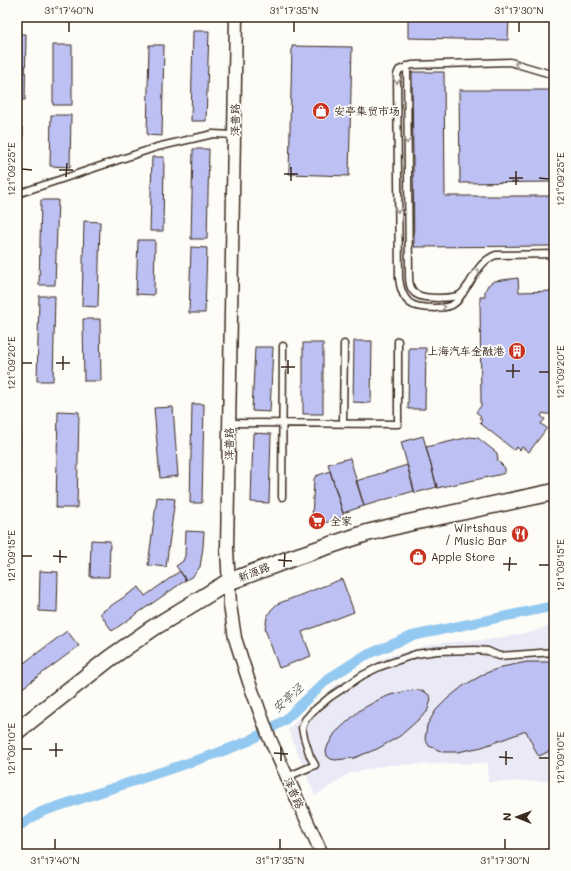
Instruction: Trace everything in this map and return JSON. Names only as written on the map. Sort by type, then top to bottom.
[{"type":"street","name":"泽普路","points":[[236,17],[227,549],[230,606],[235,638],[261,716],[322,854]]},
{"type":"street","name":"新源路","points":[[17,731],[110,658],[153,628],[228,582],[367,533],[554,492]]},
{"type":"lane","points":[[554,75],[510,62],[412,65],[399,70],[396,75],[399,278],[400,288],[404,297],[410,304],[419,307],[448,306],[454,304],[463,293],[480,266],[488,258],[496,255],[554,254]]},
{"type":"lane","points":[[407,66],[409,282],[413,291],[417,295],[424,297],[452,297],[463,293]]},
{"type":"lane","points":[[17,194],[157,147],[213,134],[234,135]]},
{"type":"lane","points":[[229,423],[398,424],[398,341]]},
{"type":"lane","points":[[343,424],[344,344]]},
{"type":"lane","points":[[282,497],[283,346]]},
{"type":"lane","points":[[287,777],[315,765],[306,747],[302,728],[305,720],[330,697],[363,675],[379,667],[416,654],[438,651],[488,651],[500,656],[554,652]]},
{"type":"shaded area","points":[[554,624],[554,781],[488,782],[488,763],[388,765],[350,773],[315,796],[288,729],[335,686],[386,657],[433,644],[487,640],[536,631]]},
{"type":"building","points":[[408,17],[509,17],[508,40],[408,38]]},
{"type":"building","points":[[193,31],[209,31],[206,121],[191,121]]},
{"type":"building","points":[[17,34],[26,34],[25,100],[17,100]]},
{"type":"building","points":[[53,45],[72,45],[72,105],[53,105]]},
{"type":"building","points":[[149,45],[164,45],[162,136],[147,135]]},
{"type":"building","name":"安亭集贸市场","points":[[292,46],[352,47],[349,176],[289,174]]},
{"type":"building","points":[[412,72],[444,72],[445,196],[552,196],[552,246],[414,247]]},
{"type":"building","points":[[459,90],[551,90],[552,182],[460,183]]},
{"type":"building","points":[[51,115],[71,115],[70,167],[50,166]]},
{"type":"building","points":[[17,128],[23,128],[22,180],[17,180]]},
{"type":"building","points":[[193,149],[209,149],[207,239],[191,239]]},
{"type":"building","points":[[152,157],[164,157],[163,231],[150,231]]},
{"type":"building","points":[[41,200],[58,200],[55,285],[39,285]]},
{"type":"building","points":[[84,221],[100,222],[98,307],[82,306]]},
{"type":"building","points":[[138,240],[155,240],[154,295],[136,294]]},
{"type":"building","points":[[191,247],[207,248],[205,313],[189,313]]},
{"type":"building","name":"上海汽车金融港","points":[[518,278],[519,292],[554,291],[554,414],[543,413],[541,416],[545,419],[541,424],[547,428],[529,452],[522,447],[520,450],[517,447],[514,450],[480,423],[482,420],[479,418],[481,416],[476,412],[481,406],[480,297],[485,297],[485,291],[488,285],[494,281]]},
{"type":"building","points":[[39,296],[55,296],[53,381],[37,381]]},
{"type":"building","points":[[83,319],[100,319],[101,381],[84,381]]},
{"type":"building","points":[[354,341],[372,341],[371,403],[353,402]]},
{"type":"building","points":[[303,343],[323,343],[323,414],[303,414]]},
{"type":"building","points":[[255,347],[273,347],[270,412],[252,411]]},
{"type":"building","points":[[409,348],[426,348],[425,409],[408,409]]},
{"type":"building","points":[[192,404],[204,404],[202,503],[190,503]]},
{"type":"building","points":[[173,407],[178,476],[160,478],[154,408]]},
{"type":"building","points":[[17,411],[21,411],[19,507],[17,507]]},
{"type":"building","points":[[58,411],[79,412],[77,508],[56,508]]},
{"type":"building","points":[[253,433],[271,434],[269,503],[251,502]]},
{"type":"building","points":[[423,436],[437,487],[415,493],[401,442]]},
{"type":"building","points":[[470,437],[478,438],[497,453],[498,461],[505,468],[505,473],[437,488],[426,447]]},
{"type":"building","points":[[350,458],[364,506],[343,513],[328,464]]},
{"type":"building","points":[[407,465],[414,491],[364,506],[356,481]]},
{"type":"building","points":[[330,471],[344,517],[318,525],[313,522],[312,518],[314,479],[316,476]]},
{"type":"building","points":[[157,497],[175,499],[166,567],[148,565]]},
{"type":"building","points":[[186,531],[204,532],[200,567],[193,576],[186,580],[176,566],[183,561],[185,556]]},
{"type":"building","points":[[91,540],[110,541],[109,577],[90,577]]},
{"type":"building","points":[[40,571],[58,572],[57,612],[39,611]]},
{"type":"building","points":[[180,571],[186,580],[112,631],[100,613],[139,587],[145,596]]},
{"type":"building","points":[[342,579],[354,612],[302,632],[311,656],[279,668],[265,629],[267,617],[271,610],[277,604]]},
{"type":"building","points":[[67,631],[79,646],[17,692],[17,668]]},
{"type":"building","points":[[527,662],[554,662],[554,749],[539,756],[526,731],[482,747],[458,752],[443,752],[429,746],[425,739],[427,725],[436,710],[447,699],[463,686],[486,673],[502,667]]},
{"type":"building","points":[[420,690],[429,695],[431,699],[427,712],[400,736],[377,749],[354,758],[335,760],[327,756],[326,751],[328,745],[335,733],[360,710],[390,695]]},
{"type":"waterway","name":"安亭泾","points":[[17,827],[41,812],[215,754],[249,741],[285,720],[328,679],[364,656],[412,636],[554,606]]},
{"type":"place","name":"安亭集贸市场","points":[[321,111]]},
{"type":"place","name":"上海汽车金融港","points":[[517,351]]},
{"type":"place","name":"全家","points":[[317,521]]},
{"type":"place","name":"Wirtshaus / Music Bar","points":[[520,534]]},
{"type":"place","name":"Apple Store","points":[[418,557]]}]
